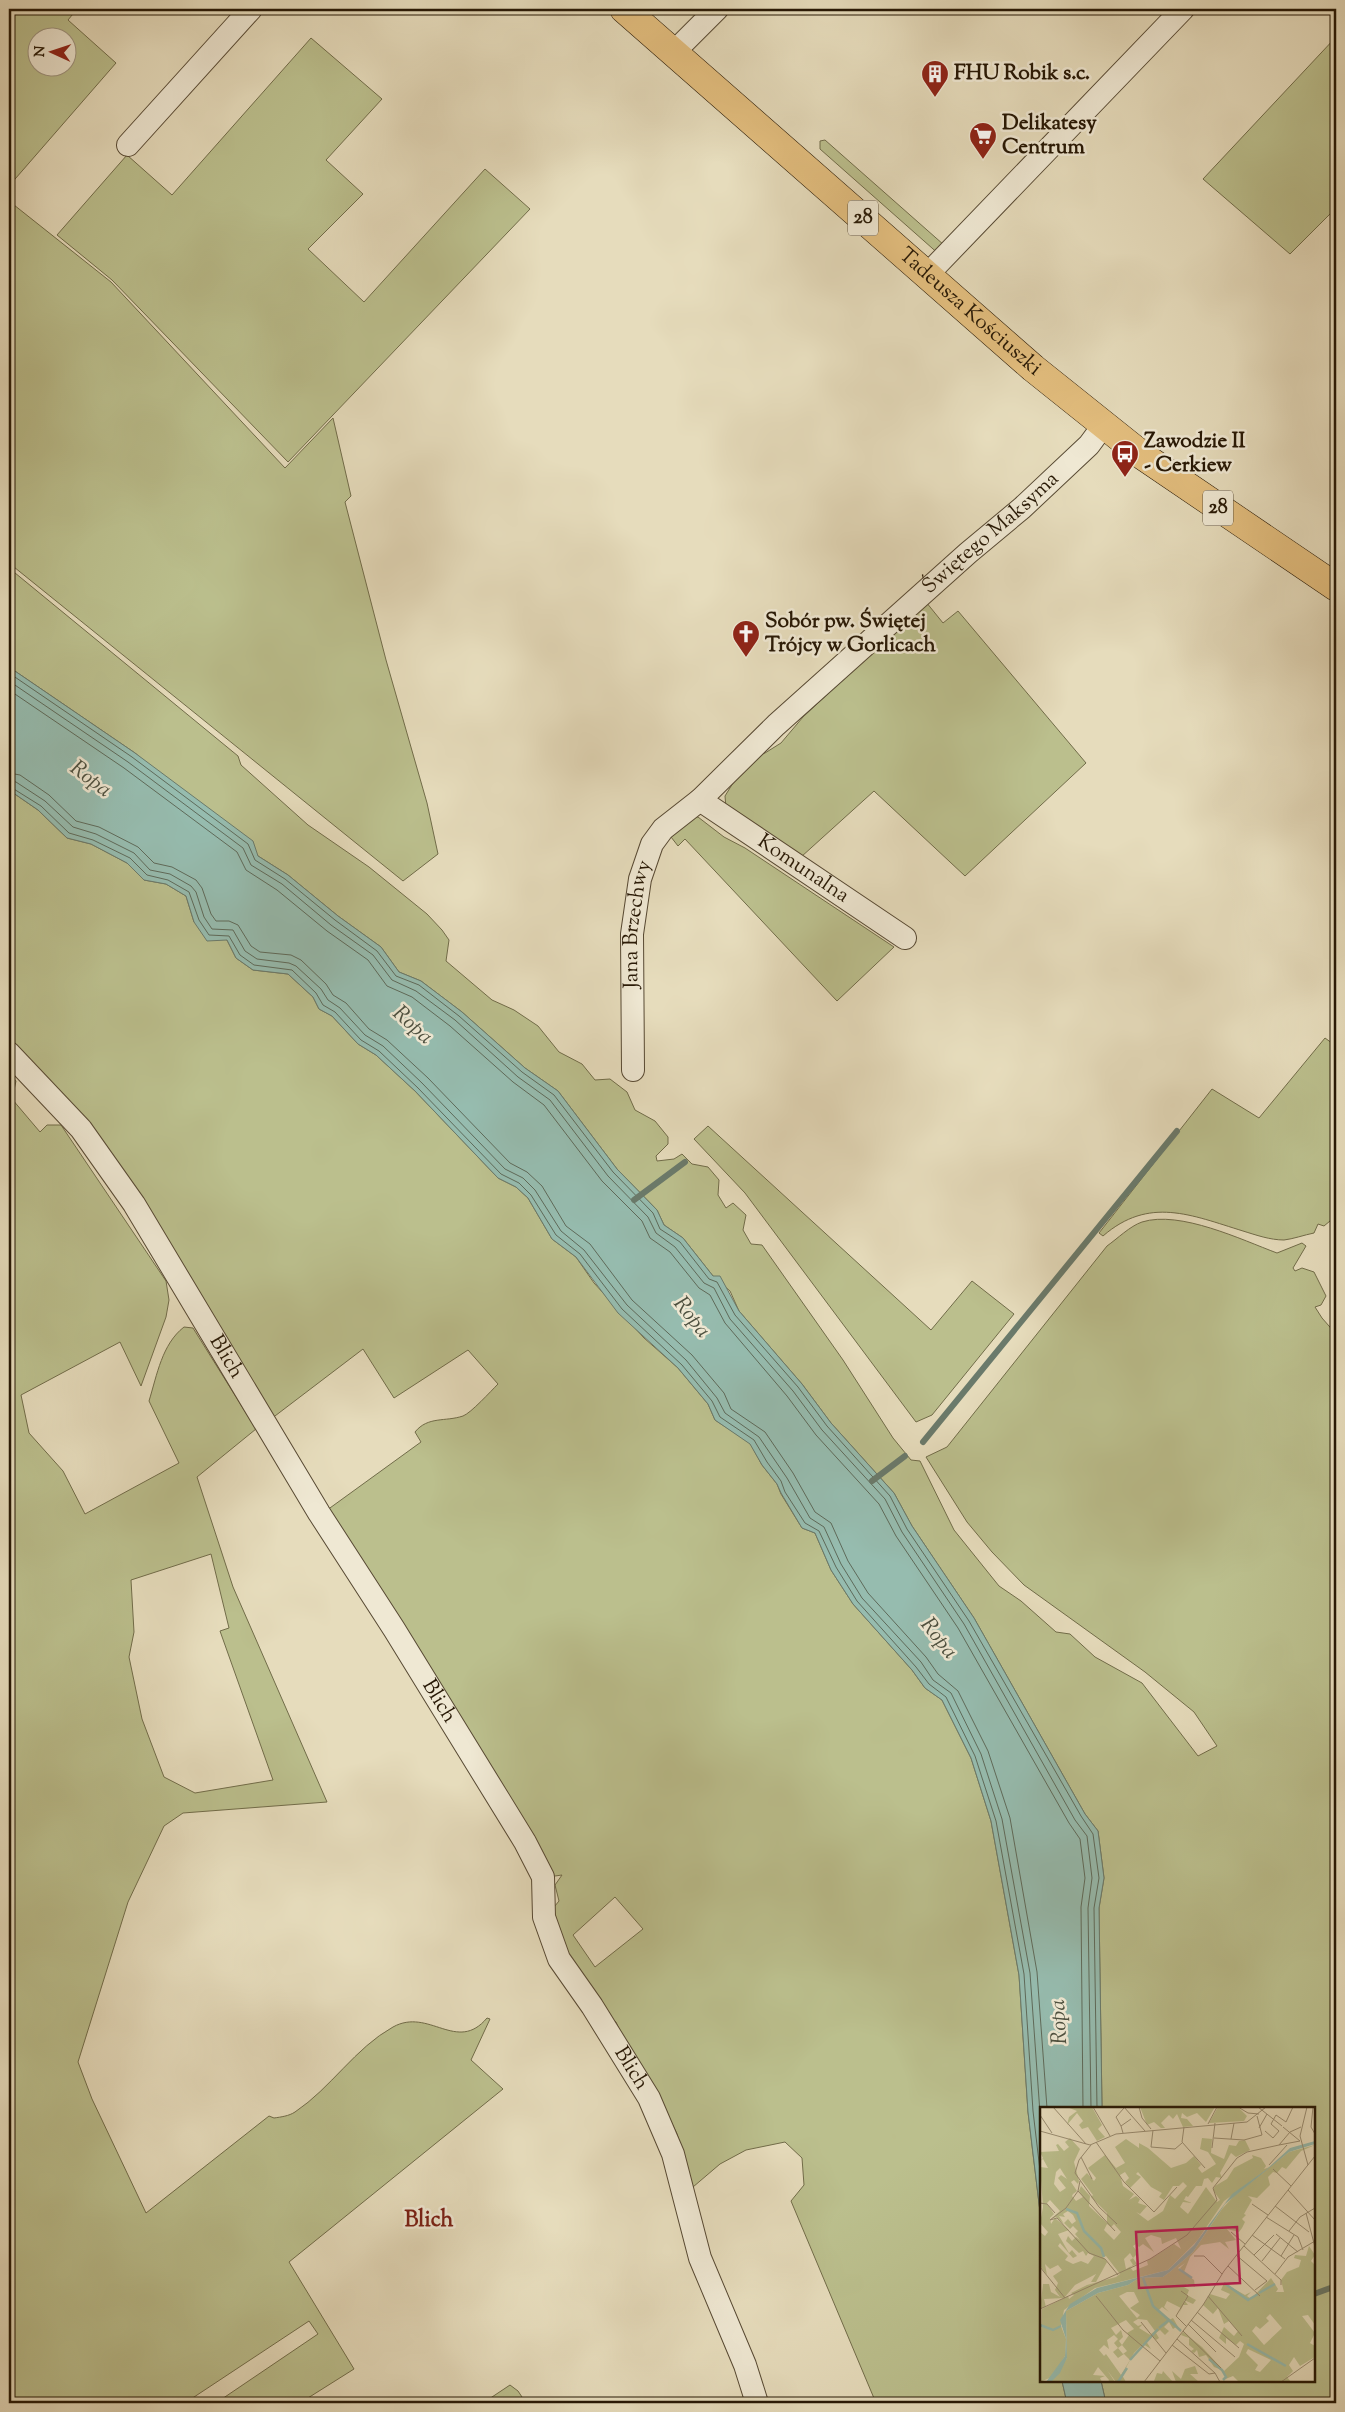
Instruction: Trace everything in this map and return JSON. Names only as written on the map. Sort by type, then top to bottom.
[{"type":"main road","name":"Tadeusza Kościuszki","points":[[624,9],[927,275],[1103,426],[1167,474],[1336,587]]},
{"type":"street","points":[[128,145],[251,9]]},
{"type":"street","points":[[674,52],[717,9]]},
{"type":"street","points":[[927,275],[1183,9]]},
{"type":"street","name":"Świętego Maksyma","points":[[700,800],[783,718],[968,553],[1022,508],[1089,444],[1103,426]]},
{"type":"street","name":"Komunalna","points":[[700,800],[905,938]]},
{"type":"street","name":"Jana Brzechwy","points":[[633,1070],[632,934],[640,879],[652,844],[663,829],[700,800]]},
{"type":"street","name":"Blich","points":[[9,1053],[81,1129],[134,1204],[256,1404],[319,1513],[394,1629],[525,1842],[544,1877],[544,1917],[559,1960],[592,2006],[649,2098],[673,2154],[700,2258],[745,2365],[757,2403]]},
{"type":"green space","points":[[9,9],[77,9],[68,20],[77,28],[28,28],[28,78],[78,78],[78,29],[116,63],[9,186]]},
{"type":"green space","points":[[1336,37],[1336,208],[1290,254],[1203,179]]},
{"type":"green space","points":[[311,38],[382,99],[326,160],[363,194],[308,249],[364,302],[485,169],[530,209],[288,462],[112,280],[57,235],[127,155],[172,195]]},
{"type":"green space","points":[[825,140],[944,245],[941,256],[820,149],[820,141]]},
{"type":"green space","points":[[9,201],[111,282],[285,468],[333,418],[351,496],[345,502],[386,660],[427,803],[438,854],[403,881],[9,563]]},
{"type":"green space","points":[[9,568],[238,756],[241,765],[308,825],[369,867],[427,914],[449,940],[446,961],[492,1000],[514,1010],[538,1026],[559,1052],[582,1064],[595,1080],[610,1079],[627,1092],[635,1110],[655,1121],[668,1137],[668,1144],[656,1156],[657,1161],[674,1159],[682,1154],[692,1164],[708,1167],[719,1180],[718,1195],[726,1208],[733,1203],[746,1215],[743,1230],[751,1244],[762,1245],[843,1360],[893,1438],[911,1460],[920,1461],[954,1530],[999,1586],[1021,1601],[1056,1632],[1070,1634],[1095,1657],[1142,1683],[1198,1756],[1217,1746],[1194,1712],[1145,1672],[1024,1585],[992,1552],[967,1522],[926,1457],[947,1447],[1107,1246],[1137,1224],[1157,1219],[1192,1223],[1229,1234],[1277,1253],[1302,1243],[1306,1246],[1293,1268],[1295,1271],[1302,1268],[1314,1272],[1326,1296],[1321,1305],[1315,1307],[1336,1334],[1336,2403],[1106,2403],[1101,2382],[1315,2382],[1315,2107],[1102,2107],[1099,1908],[1104,1878],[1098,1831],[1085,1814],[974,1618],[912,1526],[894,1493],[831,1423],[802,1384],[739,1311],[730,1291],[713,1276],[683,1238],[664,1225],[657,1210],[617,1169],[558,1091],[525,1068],[462,1012],[421,981],[399,972],[381,947],[338,916],[288,875],[258,856],[135,753],[9,667]]},
{"type":"green space","points":[[926,602],[943,623],[958,611],[1086,763],[965,876],[874,791],[801,857],[726,808],[725,796],[733,783],[757,756],[781,743],[803,717]]},
{"type":"green space","points":[[9,790],[38,810],[67,838],[91,844],[127,863],[144,880],[166,884],[186,896],[194,922],[227,940],[236,958],[253,970],[288,974],[313,997],[319,1009],[332,1016],[358,1044],[376,1055],[415,1091],[498,1178],[516,1187],[528,1198],[552,1239],[576,1257],[594,1283],[644,1338],[678,1368],[708,1404],[715,1420],[750,1443],[762,1465],[777,1484],[802,1528],[815,1533],[831,1570],[853,1604],[912,1670],[925,1688],[942,1700],[971,1758],[991,1821],[1019,1975],[1028,2112],[1040,2212],[1040,2382],[1062,2382],[1067,2403],[876,2403],[791,2201],[804,2185],[802,2158],[785,2142],[746,2150],[720,2164],[693,2187],[677,2134],[659,2096],[629,2051],[616,2022],[595,2001],[577,1973],[550,1912],[559,1901],[555,1885],[562,1875],[548,1877],[323,1513],[421,1442],[415,1432],[420,1427],[431,1421],[456,1418],[467,1414],[498,1384],[468,1350],[394,1398],[363,1349],[271,1419],[245,1378],[9,1046]],"holes":[[[615,1897],[643,1929],[595,1967],[573,1935]]]},
{"type":"green space","points":[[689,817],[698,817],[724,837],[745,848],[894,947],[837,1001],[685,839],[678,846],[671,837]]},
{"type":"green space","points":[[1325,1038],[1336,1046],[1336,1216],[1324,1226],[1318,1224],[1314,1233],[1284,1240],[1263,1237],[1206,1219],[1171,1212],[1137,1216],[1120,1224],[1103,1236],[1099,1233],[1212,1089],[1259,1118]]},
{"type":"green space","points":[[9,1073],[16,1081],[12,1099],[40,1132],[47,1125],[61,1125],[166,1281],[169,1300],[166,1317],[141,1386],[120,1342],[21,1395],[29,1433],[63,1471],[85,1514],[179,1463],[149,1401],[161,1361],[170,1342],[184,1327],[193,1328],[256,1429],[197,1477],[233,1587],[327,1802],[183,1813],[164,1826],[128,1902],[78,2062],[92,2099],[146,2213],[269,2116],[274,2118],[295,2112],[320,2092],[379,2036],[393,2027],[406,2022],[419,2022],[465,2032],[476,2028],[487,2018],[490,2019],[471,2060],[503,2089],[289,2262],[354,2369],[300,2403],[216,2403],[318,2334],[309,2321],[185,2403],[9,2403]],"holes":[[[211,1554],[229,1628],[220,1631],[273,1780],[195,1793],[164,1777],[142,1719],[129,1657],[134,1632],[131,1580]]]},
{"type":"green space","points":[[708,1126],[931,1330],[972,1281],[1014,1314],[932,1415],[916,1422],[745,1193],[694,1139]]},
{"type":"green space","points":[[510,2385],[518,2391],[526,2403],[483,2403]]},
{"type":"water","name":"Ropa","points":[[9,667],[135,753],[253,841],[258,856],[288,875],[338,916],[381,947],[399,972],[421,981],[462,1012],[525,1068],[558,1091],[617,1169],[657,1210],[664,1225],[683,1238],[713,1276],[720,1276],[739,1311],[802,1384],[831,1423],[894,1493],[912,1526],[974,1618],[1085,1814],[1098,1831],[1104,1878],[1099,1908],[1102,2107],[1040,2107],[1040,2212],[1028,2112],[1019,1975],[991,1821],[971,1758],[942,1700],[925,1688],[912,1670],[853,1604],[831,1570],[815,1533],[802,1528],[777,1484],[762,1465],[750,1444],[715,1420],[708,1404],[678,1368],[618,1313],[576,1257],[552,1239],[528,1198],[516,1187],[498,1178],[415,1091],[376,1055],[358,1044],[332,1016],[319,1009],[313,997],[288,974],[253,970],[236,958],[227,940],[207,941],[194,922],[186,896],[166,884],[144,880],[127,863],[91,844],[67,838],[38,810],[9,790]]},
{"type":"water","points":[[1062,2382],[1101,2382],[1106,2403],[1067,2403]]},
{"type":"waterway","points":[[923,1442],[1177,1131]]},
{"type":"waterway","points":[[634,1200],[685,1162]]},
{"type":"waterway","points":[[872,1481],[905,1456]]},
{"type":"waterway","points":[[1315,2294],[1336,2286]]},
{"type":"place","name":"FHU Robik s.c.","points":[[935,98]]},
{"type":"place","name":"Delikatesy Centrum","points":[[983,160]]},
{"type":"place","name":"Zawodzie II - Cerkiew","points":[[1125,478]]},
{"type":"place","name":"Sobór pw. Świętej Trójcy w Gorlicach","points":[[746,658]]},
{"type":"district","name":"Blich","points":[[429,2221]]}]
